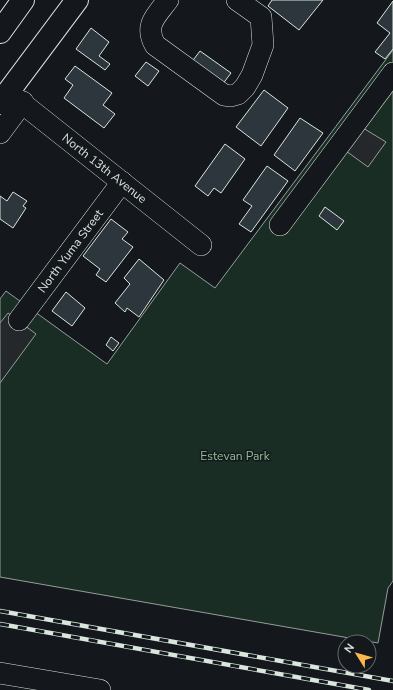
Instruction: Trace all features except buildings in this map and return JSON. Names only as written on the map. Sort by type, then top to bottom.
[{"type":"main road","points":[[0,32],[23,0]]},
{"type":"main road","points":[[10,99],[77,0]]},
{"type":"street","points":[[168,0],[149,29],[150,37],[154,45],[224,95],[231,96],[238,94],[245,87],[252,75],[263,46],[261,17],[239,1]]},
{"type":"street","points":[[280,225],[393,73]]},
{"type":"street","points":[[0,133],[10,99]]},
{"type":"street","name":"North 13th Avenue","points":[[10,99],[122,182],[200,245]]},
{"type":"street","name":"North Yuma Street","points":[[19,320],[122,182]]},
{"type":"street","points":[[0,673],[100,690]]},
{"type":"green space","name":"Estevan Park","points":[[393,50],[393,581],[388,588],[378,643],[377,634],[337,634],[337,636],[0,577],[0,299],[6,291],[107,364],[180,263],[215,288]]},
{"type":"shaded area","points":[[363,128],[386,142],[368,167],[346,151]]},
{"type":"shaded area","points":[[8,313],[36,334],[0,383],[0,323]]},
{"type":"railway","points":[[0,611],[393,681]]},
{"type":"railway","points":[[0,624],[369,690]]}]
